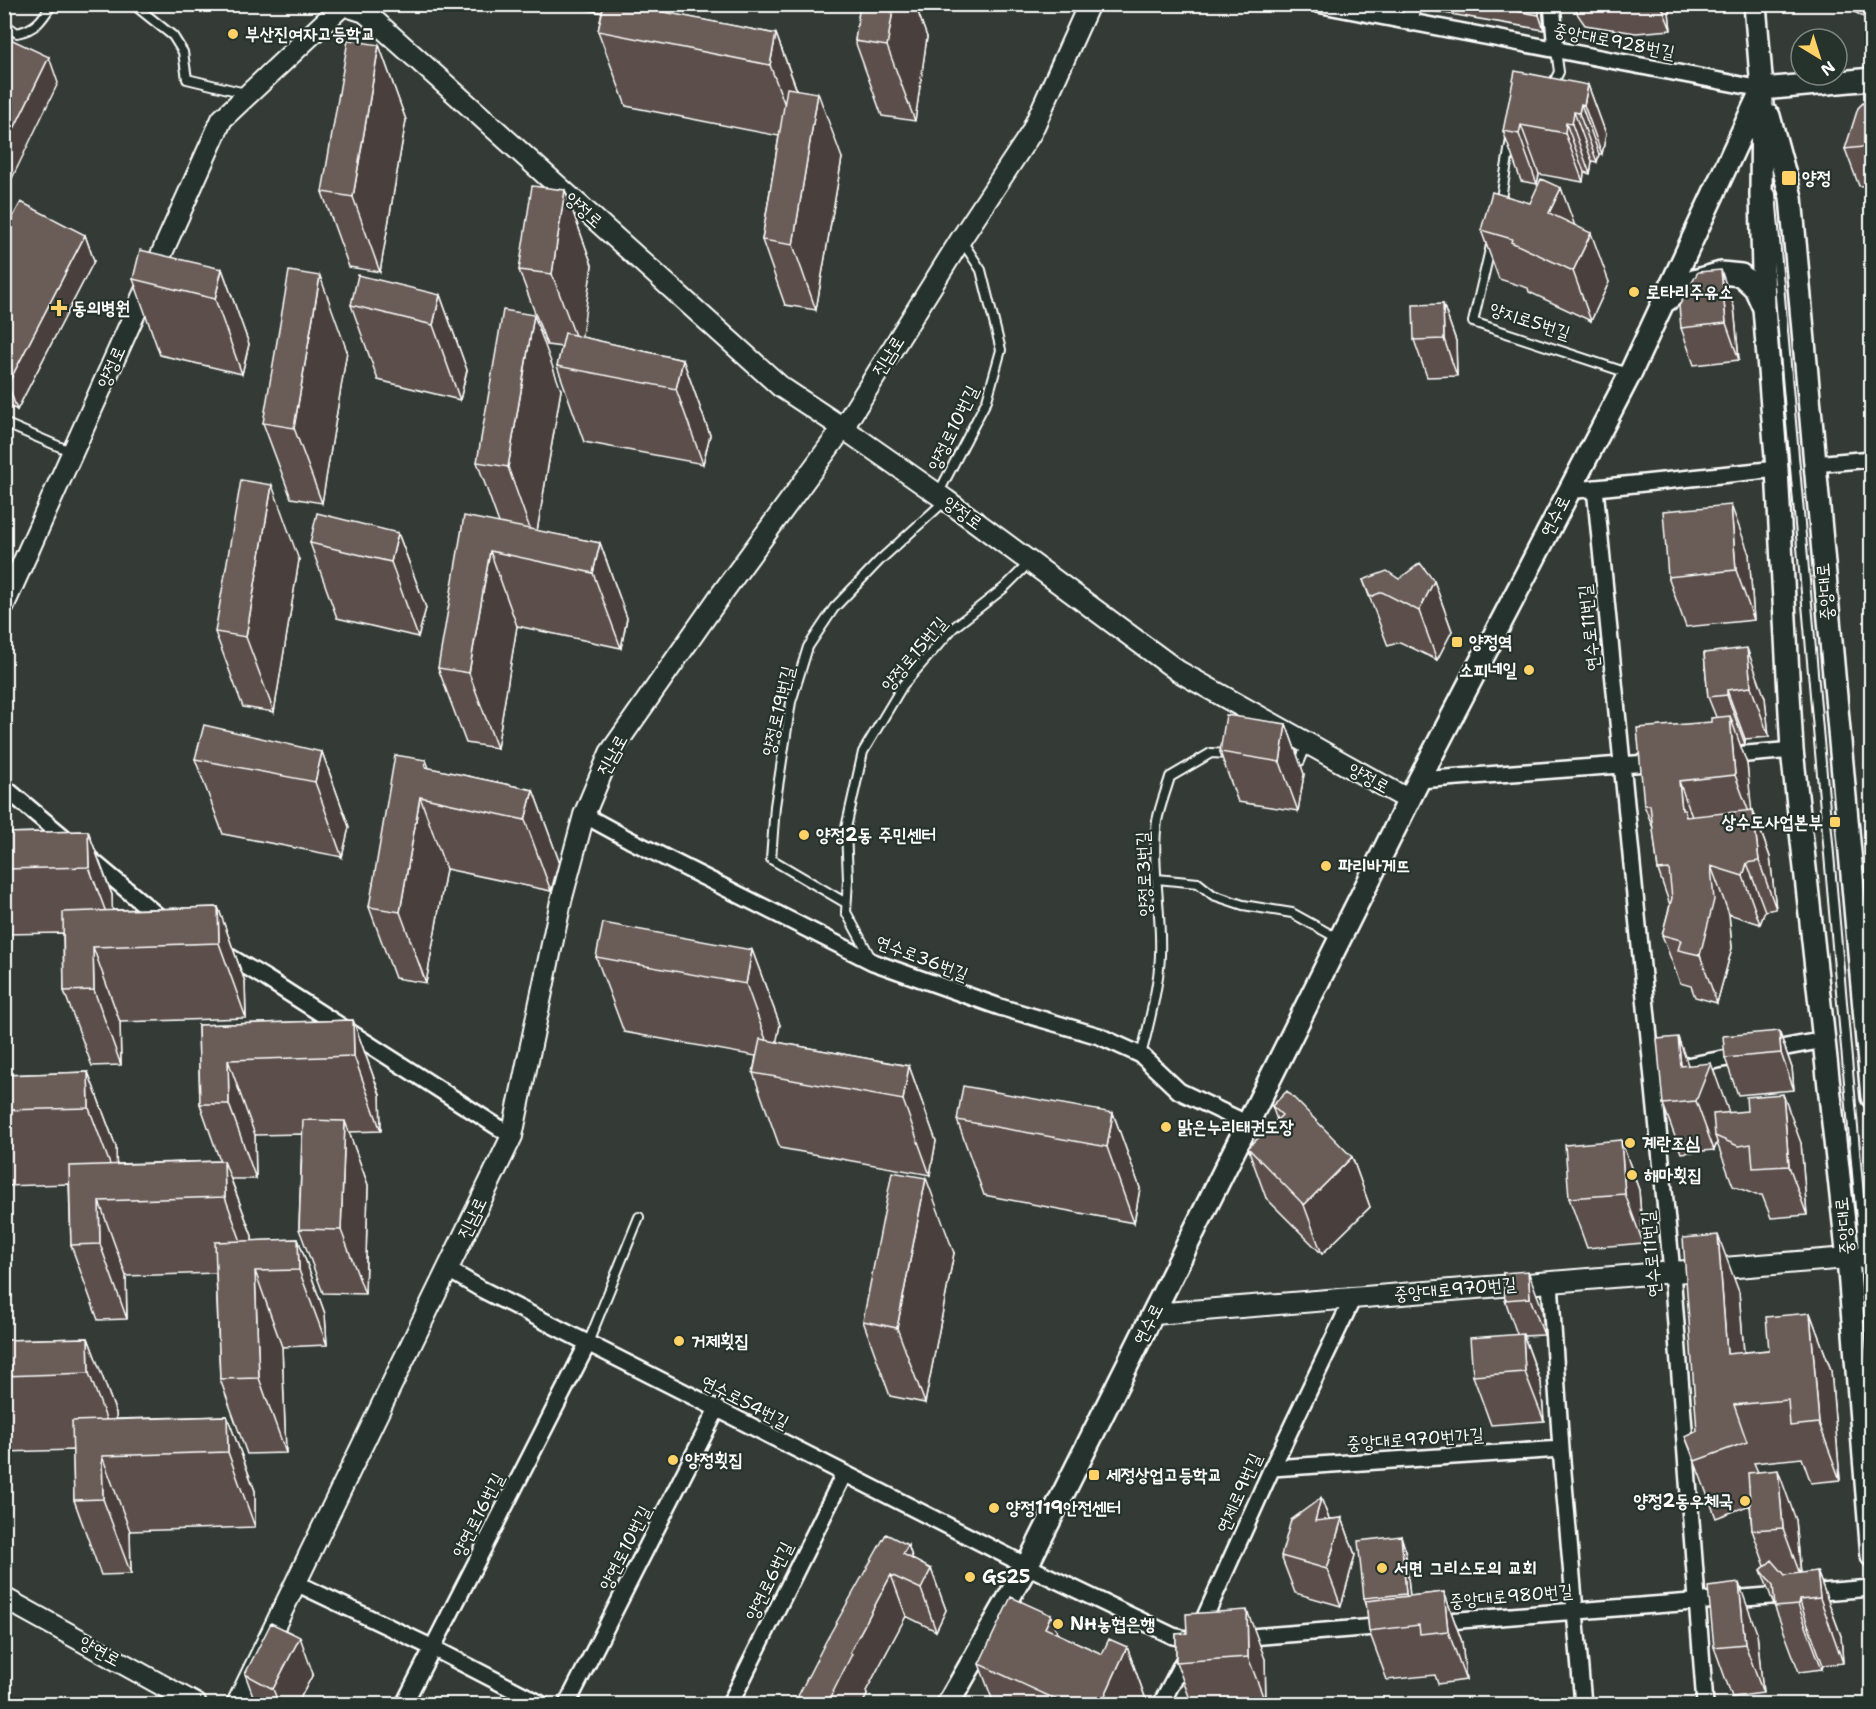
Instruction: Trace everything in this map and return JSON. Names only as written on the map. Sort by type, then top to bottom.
[{"type":"main road","name":"중앙대로","points":[[1755,4],[1762,89],[1761,195],[1764,308],[1777,469],[1792,750],[1824,1040],[1861,1258],[1872,1556]]},
{"type":"main road","points":[[1762,89],[1872,79]]},
{"type":"main road","name":"중앙대로","points":[[1762,89],[1791,197],[1872,1097]]},
{"type":"main road","name":"연수로","points":[[948,1704],[1027,1566],[1419,780],[1630,374],[1762,89]]},
{"type":"main road","points":[[1662,304],[1687,283],[1721,273],[1741,274],[1755,288],[1764,308]]},
{"type":"street","name":"진남로","points":[[237,1704],[512,1136],[561,900],[584,815],[610,753],[843,428],[1030,133],[1089,4]]},
{"type":"street","name":"중앙대로928번길","points":[[1317,4],[1762,89]]},
{"type":"street","points":[[1411,4],[1412,23]]},
{"type":"street","points":[[1552,4],[1556,50]]},
{"type":"street","name":"양정로","points":[[4,605],[222,119],[343,5],[365,12],[781,387],[942,498],[1178,671],[1409,800]]},
{"type":"street","points":[[1814,464],[1872,459]]},
{"type":"street","points":[[1568,491],[1777,469]]},
{"type":"street","name":"연수로11번길","points":[[1595,488],[1672,1272],[1705,1704]]},
{"type":"street","points":[[1713,757],[1792,750]]},
{"type":"street","points":[[1419,780],[1679,760]]},
{"type":"street","points":[[4,787],[158,916],[178,927]]},
{"type":"street","name":"연수로36번길","points":[[584,815],[873,962],[1000,1007],[1099,1036],[1142,1055],[1179,1090],[1248,1124]]},
{"type":"street","points":[[208,944],[267,979],[512,1136]]},
{"type":"street","points":[[1653,1072],[1824,1040]]},
{"type":"street","name":"중앙대로970번길","points":[[1154,1314],[1861,1258]]},
{"type":"street","name":"연수로54번길","points":[[447,1269],[481,1290],[1027,1566]]},
{"type":"street","points":[[1550,1282],[1561,1449],[1583,1704]]},
{"type":"street","name":"연제로9번길","points":[[1161,1704],[1199,1641],[1272,1467],[1353,1298]]},
{"type":"street","name":"양연로16번길","points":[[404,1704],[588,1343]]},
{"type":"street","name":"양연로10번길","points":[[567,1704],[717,1409]]},
{"type":"street","name":"중앙대로970번가길","points":[[1272,1467],[1561,1449]]},
{"type":"street","name":"양연로6번길","points":[[730,1704],[844,1474]]},
{"type":"street","points":[[1027,1566],[1173,1636],[1199,1641]]},
{"type":"street","points":[[296,1583],[542,1704]]},
{"type":"street","name":"중앙대로980번길","points":[[1229,1639],[1872,1588]]},
{"type":"street","name":"양연로","points":[[4,1598],[196,1704]]},
{"type":"lane","points":[[5,4],[6,25],[17,33],[30,30],[42,19],[52,4]]},
{"type":"lane","points":[[133,4],[173,36],[183,52],[187,79],[249,94]]},
{"type":"lane","points":[[1547,98],[1559,72],[1556,50]]},
{"type":"lane","points":[[1762,89],[1861,1258],[1872,1344]]},
{"type":"lane","points":[[1499,210],[1513,128]]},
{"type":"lane","name":"양지로5번길","points":[[1495,232],[1473,322],[1630,374]]},
{"type":"lane","name":"양정로10번길","points":[[942,498],[987,400],[1001,350],[981,270],[961,240]]},
{"type":"lane","points":[[4,423],[73,453]]},
{"type":"lane","name":"양정로19번길","points":[[846,903],[771,859],[775,806],[791,702],[808,647],[834,608],[942,498]]},
{"type":"lane","name":"양정로15번길","points":[[873,962],[846,912],[848,880],[846,828],[863,752],[903,685],[953,628],[1004,588],[1030,562]]},
{"type":"lane","points":[[1288,759],[1300,761],[1308,743]]},
{"type":"lane","name":"양정로3번길","points":[[1142,1055],[1161,957],[1157,821],[1170,777],[1211,753],[1232,754]]},
{"type":"lane","points":[[1157,879],[1198,883],[1213,896],[1243,905],[1292,913],[1339,939]]},
{"type":"lane","points":[[588,1343],[639,1217]]},
{"type":"building","points":[[604,4],[623,4],[776,34],[770,65],[598,31]]},
{"type":"building","points":[[860,4],[894,4],[887,46],[855,41]]},
{"type":"building","points":[[1476,4],[1538,4],[1539,15]]},
{"type":"building","points":[[4,36],[49,57],[4,149]]},
{"type":"building","points":[[348,40],[379,45],[353,197],[322,192]]},
{"type":"building","points":[[1515,71],[1588,85],[1584,105],[1581,104],[1579,113],[1574,112],[1572,124],[1566,123],[1565,133],[1521,125],[1519,134],[1503,131]]},
{"type":"building","points":[[787,88],[818,93],[793,245],[762,240]]},
{"type":"building","points":[[1872,94],[1872,146],[1845,149],[1858,108]]},
{"type":"building","points":[[1541,179],[1561,188],[1549,213],[1591,233],[1573,271],[1511,242],[1512,239],[1481,230],[1492,192],[1530,203]]},
{"type":"building","points":[[532,186],[565,190],[552,274],[519,270]]},
{"type":"building","points":[[21,202],[85,235],[8,384],[4,383],[4,233]]},
{"type":"building","points":[[140,250],[222,269],[215,299],[133,279]]},
{"type":"building","points":[[1721,270],[1726,323],[1681,328],[1679,306],[1698,272]]},
{"type":"building","points":[[289,271],[320,276],[294,428],[263,423]]},
{"type":"building","points":[[358,275],[440,295],[433,325],[351,305]]},
{"type":"building","points":[[1443,304],[1444,339],[1414,340],[1413,305]]},
{"type":"building","points":[[503,310],[534,315],[508,467],[477,462]]},
{"type":"building","points":[[565,333],[683,360],[676,389],[557,366]]},
{"type":"building","points":[[241,480],[272,485],[246,637],[215,632]]},
{"type":"building","points":[[1731,505],[1736,570],[1668,577],[1663,511]]},
{"type":"building","points":[[317,513],[398,533],[391,562],[310,543]]},
{"type":"building","points":[[464,516],[600,543],[593,573],[490,551],[469,673],[438,668]]},
{"type":"building","points":[[1420,563],[1434,581],[1419,611],[1382,592],[1370,597],[1363,580],[1387,571],[1399,579]]},
{"type":"building","points":[[1747,648],[1751,687],[1727,690],[1727,695],[1708,697],[1704,653]]},
{"type":"building","points":[[1226,715],[1286,724],[1280,762],[1220,752]]},
{"type":"building","points":[[1730,716],[1735,775],[1679,781],[1682,810],[1685,810],[1686,817],[1753,810],[1759,861],[1747,863],[1743,876],[1711,866],[1714,900],[1700,955],[1678,950],[1681,940],[1662,935],[1672,898],[1669,869],[1658,870],[1650,805],[1644,805],[1637,728],[1711,722],[1711,718]]},
{"type":"building","points":[[204,725],[322,752],[315,782],[195,759]]},
{"type":"building","points":[[395,755],[426,760],[425,767],[533,790],[525,820],[420,797],[400,912],[369,907]]},
{"type":"building","points":[[88,831],[89,867],[4,869],[4,833]]},
{"type":"building","points":[[218,907],[219,943],[93,947],[94,990],[64,991],[63,912]]},
{"type":"building","points":[[603,923],[752,950],[746,984],[596,957]]},
{"type":"building","points":[[353,1020],[354,1056],[228,1060],[229,1104],[200,1104],[198,1025]]},
{"type":"building","points":[[1779,1031],[1781,1053],[1725,1058],[1723,1036]]},
{"type":"building","points":[[1678,1037],[1681,1066],[1711,1063],[1696,1101],[1663,1104],[1657,1039]]},
{"type":"building","points":[[760,1039],[909,1066],[903,1100],[753,1073]]},
{"type":"building","points":[[88,1072],[89,1108],[4,1110],[4,1075]]},
{"type":"building","points":[[963,1086],[1113,1113],[1107,1147],[957,1120]]},
{"type":"building","points":[[1287,1091],[1352,1157],[1304,1205],[1248,1148],[1282,1115],[1272,1106]]},
{"type":"building","points":[[1783,1094],[1789,1166],[1753,1168],[1751,1144],[1738,1146],[1715,1136],[1713,1114],[1747,1111],[1746,1097]]},
{"type":"building","points":[[303,1120],[345,1121],[341,1230],[299,1229]]},
{"type":"building","points":[[1621,1140],[1625,1194],[1569,1198],[1565,1145]]},
{"type":"building","points":[[224,1161],[225,1197],[99,1201],[100,1244],[71,1245],[69,1166]]},
{"type":"building","points":[[892,1172],[926,1178],[897,1328],[863,1321]]},
{"type":"building","points":[[1718,1235],[1727,1354],[1769,1350],[1766,1317],[1810,1313],[1819,1423],[1790,1426],[1788,1400],[1734,1405],[1747,1442],[1695,1461],[1685,1436],[1697,1431],[1683,1238]]},
{"type":"building","points":[[298,1239],[299,1270],[255,1271],[259,1378],[220,1379],[215,1242]]},
{"type":"building","points":[[1528,1271],[1530,1298],[1505,1300],[1503,1273]]},
{"type":"building","points":[[1523,1334],[1525,1372],[1473,1376],[1470,1338]]},
{"type":"building","points":[[88,1338],[89,1373],[4,1376],[4,1340]]},
{"type":"building","points":[[227,1416],[228,1452],[102,1456],[103,1499],[74,1500],[72,1421]]},
{"type":"building","points":[[1778,1470],[1783,1528],[1752,1530],[1748,1473]]},
{"type":"building","points":[[1321,1498],[1315,1521],[1342,1518],[1327,1569],[1281,1556],[1291,1520]]},
{"type":"building","points":[[886,1534],[908,1545],[903,1554],[931,1569],[921,1589],[891,1575],[850,1652],[852,1654],[827,1704],[794,1704],[826,1641]]},
{"type":"building","name":"서면 그리스도의 교회","points":[[1401,1536],[1406,1594],[1364,1598],[1358,1541]]},
{"type":"building","points":[[1772,1560],[1785,1575],[1817,1571],[1820,1598],[1799,1600],[1798,1605],[1775,1607],[1773,1585],[1761,1570]]},
{"type":"building","points":[[1739,1583],[1745,1644],[1714,1647],[1708,1587]]},
{"type":"building","points":[[1444,1592],[1448,1631],[1420,1634],[1419,1625],[1369,1631],[1366,1601]]},
{"type":"building","points":[[1011,1597],[1051,1615],[1045,1628],[1102,1654],[1109,1639],[1127,1647],[1101,1704],[1066,1704],[979,1664]]},
{"type":"building","points":[[1247,1610],[1248,1657],[1176,1662],[1176,1634],[1187,1633],[1186,1614]]},
{"type":"building","points":[[271,1623],[300,1637],[273,1689],[245,1674]]},
{"type":"place","name":"부산진여자고등학교","points":[[233,34]]},
{"type":"place","name":"양정","points":[[1789,178]]},
{"type":"place","name":"로타리주유소","points":[[1634,292]]},
{"type":"place","name":"동의병원","points":[[59,308]]},
{"type":"place","name":"양정역","points":[[1457,642]]},
{"type":"place","name":"소피네일","points":[[1529,670]]},
{"type":"place","name":"상수도사업본부","points":[[1835,822]]},
{"type":"place","name":"양정2동 주민센터","points":[[804,835]]},
{"type":"place","name":"파리바게뜨","points":[[1326,866]]},
{"type":"place","name":"맑은누리태권도장","points":[[1166,1127]]},
{"type":"place","name":"계란조심","points":[[1630,1143]]},
{"type":"place","name":"해마횟집","points":[[1632,1175]]},
{"type":"place","name":"거제횟집","points":[[679,1341]]},
{"type":"place","name":"양정횟집","points":[[673,1460]]},
{"type":"place","name":"세정상업고등학교","points":[[1094,1475]]},
{"type":"place","name":"양정2동우체국","points":[[1745,1501]]},
{"type":"place","name":"양정119안전센터","points":[[994,1508]]},
{"type":"place","name":"서면 그리스도의 교회","points":[[1382,1568]]},
{"type":"place","name":"GS25","points":[[970,1577]]},
{"type":"place","name":"NH농협은행","points":[[1058,1624]]}]
